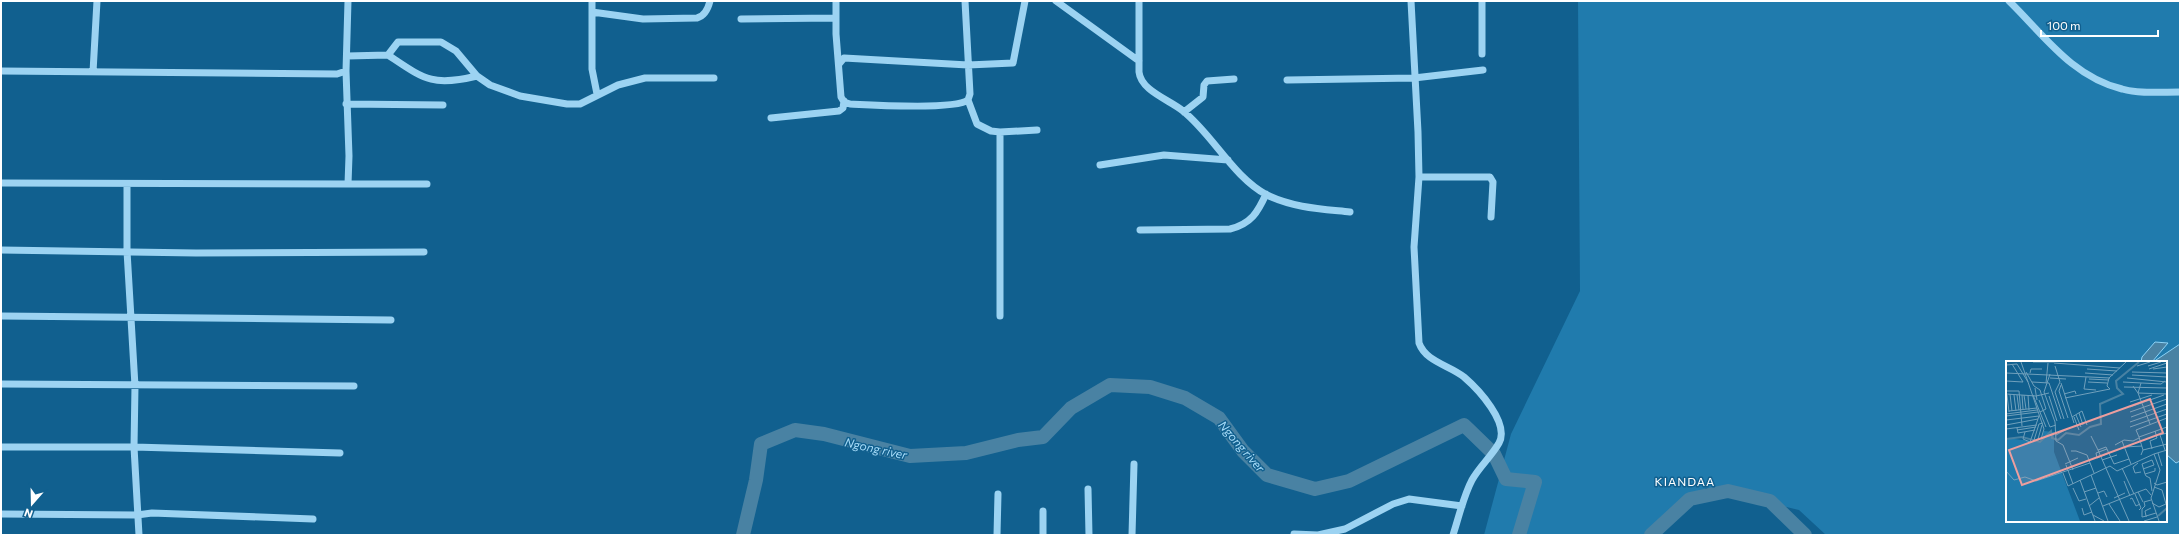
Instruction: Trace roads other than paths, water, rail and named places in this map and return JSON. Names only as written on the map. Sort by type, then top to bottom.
[{"type":"street","points":[[93,72],[96,1]]},
{"type":"street","points":[[348,1],[346,71],[349,156],[348,184]]},
{"type":"street","points":[[592,1],[592,69],[597,94]]},
{"type":"street","points":[[592,12],[643,19],[697,18],[702,17],[710,1]]},
{"type":"street","points":[[836,1],[840,97],[844,101],[850,104],[892,106],[955,105],[968,100]]},
{"type":"street","points":[[964,1],[970,94],[968,100],[977,124],[991,131],[1000,132],[1037,130]]},
{"type":"street","points":[[838,64],[844,58],[968,65],[1013,63],[1026,1]]},
{"type":"street","points":[[1056,1],[1139,61]]},
{"type":"street","points":[[1139,1],[1139,61],[1140,78],[1143,82],[1184,112],[1228,160],[1266,194],[1290,205],[1350,212]]},
{"type":"street","points":[[1411,1],[1419,177],[1414,247],[1419,343],[1422,351],[1463,377],[1480,393],[1494,412],[1500,426],[1501,433],[1498,444],[1469,486],[1453,535]]},
{"type":"street","points":[[1482,1],[1482,54]]},
{"type":"street","points":[[2009,1],[2058,52],[2080,70],[2122,90],[2141,92],[2180,92]]},
{"type":"street","points":[[741,19],[836,18]]},
{"type":"street","points":[[388,55],[398,42],[441,42],[456,51],[477,76],[490,85],[520,96],[561,103],[580,104],[597,94],[618,85],[645,78],[714,78]]},
{"type":"street","points":[[347,56],[388,55],[426,79],[442,82],[477,76]]},
{"type":"street","points":[[1287,80],[1414,78],[1483,70]]},
{"type":"street","points":[[1,71],[329,75],[346,71]]},
{"type":"street","points":[[1184,112],[1203,97],[1204,85],[1207,81],[1234,79]]},
{"type":"street","points":[[771,118],[839,111],[843,108],[844,101]]},
{"type":"street","points":[[346,104],[443,104]]},
{"type":"street","points":[[1000,132],[1000,316]]},
{"type":"street","points":[[1100,165],[1164,155],[1228,160]]},
{"type":"street","points":[[1419,177],[1490,177],[1493,182],[1491,217]]},
{"type":"street","points":[[1,183],[428,184]]},
{"type":"street","points":[[126,184],[127,251],[135,386],[134,446],[139,535]]},
{"type":"street","points":[[1140,230],[1230,229],[1237,227],[1257,214],[1266,194]]},
{"type":"street","points":[[1,250],[196,253],[424,252]]},
{"type":"street","points":[[1,316],[391,320]]},
{"type":"street","points":[[1,384],[135,386],[354,386]]},
{"type":"street","points":[[1,447],[134,446],[340,453]]},
{"type":"street","points":[[1132,535],[1134,464]]},
{"type":"street","points":[[1088,489],[1089,535]]},
{"type":"street","points":[[998,494],[998,535]]},
{"type":"street","points":[[1294,534],[1318,535],[1345,529],[1393,504],[1408,499],[1462,506]]},
{"type":"street","points":[[1043,511],[1043,535]]},
{"type":"street","points":[[1,514],[137,515],[152,513],[313,520]]},
{"type":"waterway","name":"Ngong river","points":[[743,535],[756,480],[761,444],[795,430],[824,434],[910,456],[966,453],[1018,440],[1043,437],[1071,408],[1110,385],[1150,387],[1185,398],[1219,418],[1243,451],[1267,475],[1315,489],[1349,481],[1464,425],[1494,454],[1506,479],[1535,482],[1519,535]]},
{"type":"waterway","name":"Ngong river","points":[[1651,535],[1690,499],[1728,491],[1770,501],[1805,535]]},
{"type":"district","name":"KIANDAA","points":[[1685,481]]}]
